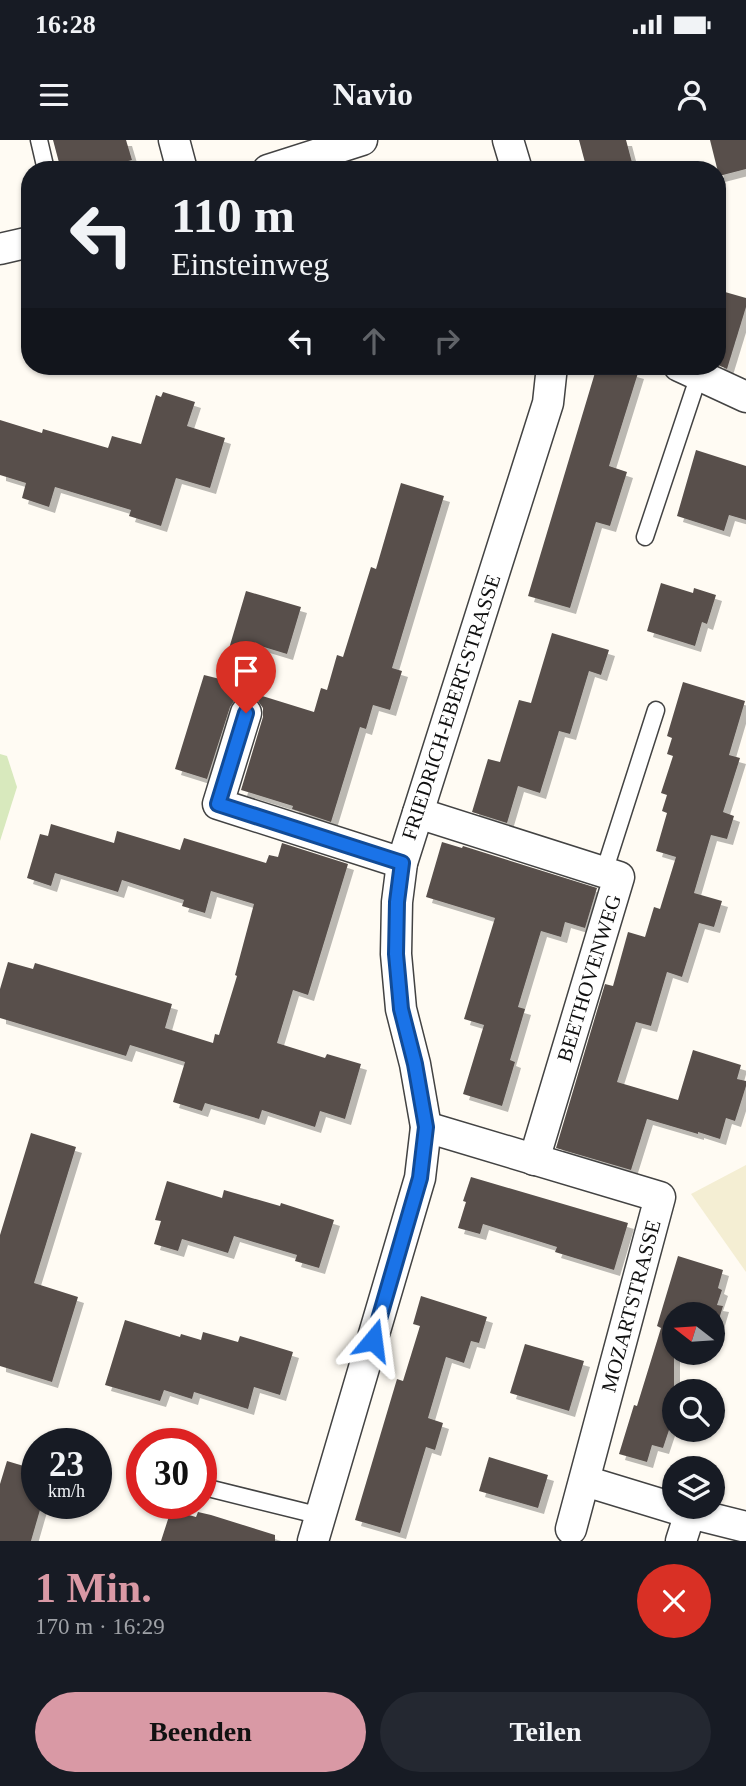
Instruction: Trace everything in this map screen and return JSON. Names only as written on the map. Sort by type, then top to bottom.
[{"type":"street","points":[[174,140],[180,161]]},
{"type":"street","points":[[296,161],[362,140]]},
{"type":"street","points":[[508,140],[514,161]]},
{"type":"street","points":[[0,249],[21,244]]},
{"type":"street","name":"FRIEDRICH-EBERT-STRASSE","points":[[317,1528],[420,1178],[426,1127],[415,1064],[401,1009],[396,954],[397,902],[402,863],[548,403],[551,375]]},
{"type":"street","points":[[700,375],[746,397]]},
{"type":"street","points":[[246,713],[218,804],[402,863]]},
{"type":"street","name":"BEETHOVENWEG","points":[[418,813],[619,877],[534,1160]]},
{"type":"street","name":"MOZARTSTRASSE","points":[[426,1127],[660,1198],[571,1529]]},
{"type":"street","points":[[585,1481],[662,1504]]},
{"type":"street","points":[[681,1541],[688,1519]]},
{"type":"street","points":[[714,1519],[746,1527]]},
{"type":"lane","points":[[39,140],[44,161]]},
{"type":"lane","points":[[645,537],[688,375]]},
{"type":"lane","points":[[604,872],[656,710]]},
{"type":"lane","points":[[217,1491],[317,1528]]},
{"type":"shaded area","points":[[746,1165],[746,1272],[691,1194]]},
{"type":"green space","points":[[0,754],[7,756],[17,787],[0,841]]},
{"type":"building","points":[[53,140],[126,140],[132,160],[128,161],[59,161]]},
{"type":"building","points":[[579,140],[626,140],[632,161],[585,161]]},
{"type":"building","points":[[710,140],[746,140],[746,169],[726,174],[726,161],[715,161]]},
{"type":"building","points":[[726,292],[746,298],[746,307],[727,369]]},
{"type":"building","points":[[594,375],[637,375],[609,466],[627,472],[610,526],[596,522],[570,608],[528,596]]},
{"type":"building","points":[[163,392],[195,402],[187,426],[225,438],[210,488],[176,478],[161,526],[129,516],[131,510],[55,487],[49,507],[22,498],[26,483],[0,475],[0,420],[108,448],[112,436],[141,444],[156,395],[161,397]]},
{"type":"building","points":[[696,450],[746,466],[746,520],[729,515],[724,531],[677,516]]},
{"type":"building","points":[[401,483],[444,496],[392,668],[402,671],[390,710],[373,705],[366,729],[360,727],[331,822],[292,809],[293,806],[241,790],[263,717],[263,708],[252,697],[241,696],[230,707],[207,779],[175,769],[204,675],[220,679],[246,591],[301,607],[287,654],[254,644],[240,689],[314,712],[321,688],[327,690],[337,655],[343,657],[371,567],[376,569]]},
{"type":"building","points":[[661,583],[693,593],[694,588],[716,595],[707,624],[702,622],[695,646],[647,631]]},
{"type":"building","points":[[552,633],[609,650],[601,675],[589,671],[570,734],[559,731],[540,793],[518,786],[507,823],[472,812],[488,759],[500,762],[519,700],[531,703]]},
{"type":"building","points":[[683,682],[745,701],[729,755],[740,758],[723,812],[734,816],[727,839],[711,835],[694,893],[722,901],[714,927],[699,923],[682,977],[667,972],[651,1026],[636,1022],[617,1082],[678,1100],[693,1050],[741,1065],[737,1079],[746,1081],[746,1086],[735,1121],[726,1118],[720,1139],[647,1119],[631,1170],[556,1148],[605,984],[613,986],[628,932],[645,937],[654,907],[660,909],[676,857],[656,851],[667,813],[662,811],[667,795],[661,793],[673,756],[667,754],[672,738],[667,736]]},
{"type":"building","points":[[51,824],[114,843],[117,831],[180,850],[184,838],[266,863],[269,855],[278,857],[282,843],[348,864],[308,995],[293,990],[277,1043],[325,1058],[327,1054],[361,1064],[345,1119],[320,1111],[315,1127],[262,1110],[259,1119],[205,1103],[202,1111],[173,1102],[185,1062],[130,1045],[126,1056],[0,1018],[0,989],[8,962],[33,969],[35,963],[172,1004],[165,1028],[213,1043],[215,1034],[219,1035],[237,976],[235,975],[254,904],[211,891],[205,913],[182,906],[184,900],[122,880],[118,892],[55,873],[51,886],[27,878],[40,834],[48,836]]},
{"type":"building","points":[[442,842],[462,848],[463,846],[597,888],[585,928],[565,922],[561,937],[541,931],[518,1007],[525,1009],[510,1060],[515,1062],[502,1106],[463,1094],[484,1025],[464,1019],[495,918],[426,897]]},
{"type":"building","points":[[31,1133],[76,1147],[34,1283],[78,1297],[52,1382],[0,1366],[0,1235]]},
{"type":"building","points":[[471,1177],[628,1223],[614,1270],[555,1252],[557,1247],[483,1224],[480,1234],[458,1228]]},
{"type":"building","points":[[167,1181],[222,1198],[224,1190],[280,1206],[281,1203],[334,1220],[319,1268],[295,1261],[297,1255],[234,1236],[228,1253],[182,1239],[178,1251],[154,1244],[161,1221],[155,1220]]},
{"type":"building","points":[[678,1256],[723,1270],[718,1288],[722,1290],[718,1302],[664,1302]]},
{"type":"building","points":[[421,1296],[487,1317],[479,1343],[471,1341],[464,1363],[446,1357],[428,1418],[443,1423],[435,1450],[426,1447],[400,1533],[355,1520],[397,1379],[403,1381],[420,1326],[413,1324]]},
{"type":"building","points":[[662,1309],[662,1365],[674,1365],[674,1379],[662,1379],[662,1442],[665,1442],[663,1448],[652,1445],[647,1462],[619,1454],[661,1328],[657,1326]]},
{"type":"building","points":[[125,1320],[180,1337],[181,1334],[201,1340],[203,1332],[238,1342],[240,1336],[293,1352],[280,1395],[254,1387],[248,1409],[194,1392],[192,1399],[164,1390],[160,1401],[105,1385]]},
{"type":"building","points":[[525,1344],[584,1361],[569,1411],[510,1393]]},
{"type":"building","points":[[489,1457],[548,1475],[538,1508],[479,1491]]},
{"type":"building","points":[[7,1461],[21,1465],[21,1519],[37,1519],[31,1541],[0,1541],[0,1484]]},
{"type":"building","points":[[217,1517],[275,1535],[275,1541],[161,1541],[168,1519],[217,1519]]},
{"type":"route","points":[[246,713],[218,804],[402,863],[397,902],[396,954],[401,1009],[415,1064],[426,1127],[420,1178],[373,1340]]}]
